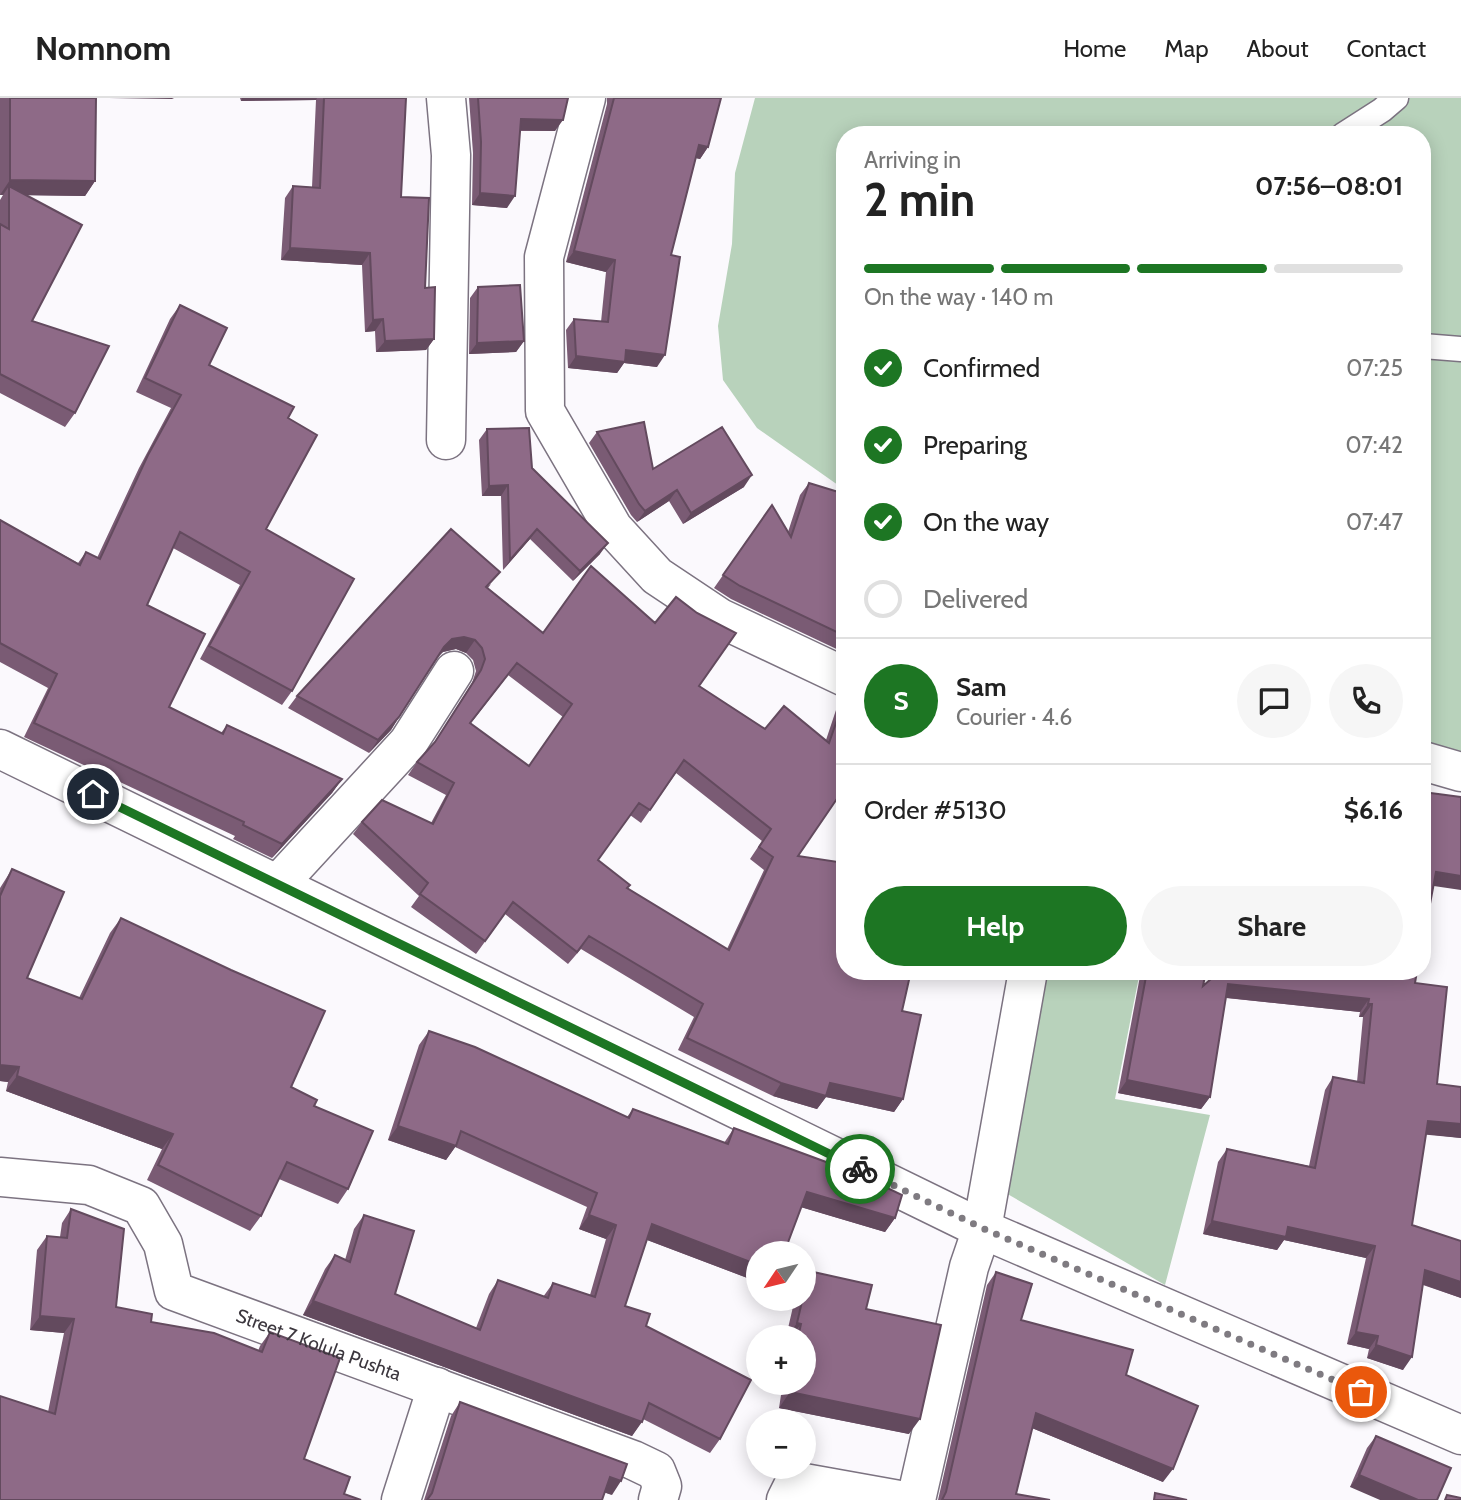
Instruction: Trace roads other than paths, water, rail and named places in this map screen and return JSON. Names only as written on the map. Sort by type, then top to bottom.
[{"type":"street","points":[[446,98],[451,155],[446,440]]},
{"type":"street","points":[[586,98],[544,257],[545,411],[613,528],[657,576],[720,618],[836,673]]},
{"type":"street","points":[[278,884],[408,743],[454,671]]},
{"type":"street","points":[[0,750],[982,1228],[1461,1435]]},
{"type":"street","points":[[1431,763],[1461,772]]},
{"type":"street","points":[[916,1500],[969,1266],[982,1228],[1026,980]]},
{"type":"street","name":"Street 7 Kolula Pushta","points":[[0,1177],[89,1185],[141,1206],[163,1244],[174,1291],[656,1471],[662,1486],[658,1500]]},
{"type":"street","points":[[401,1500],[437,1387]]},
{"type":"street","points":[[786,1500],[793,1486],[804,1483],[898,1500]]},
{"type":"lane","points":[[1357,126],[1396,98]]},
{"type":"lane","points":[[1431,347],[1461,349]]}]
